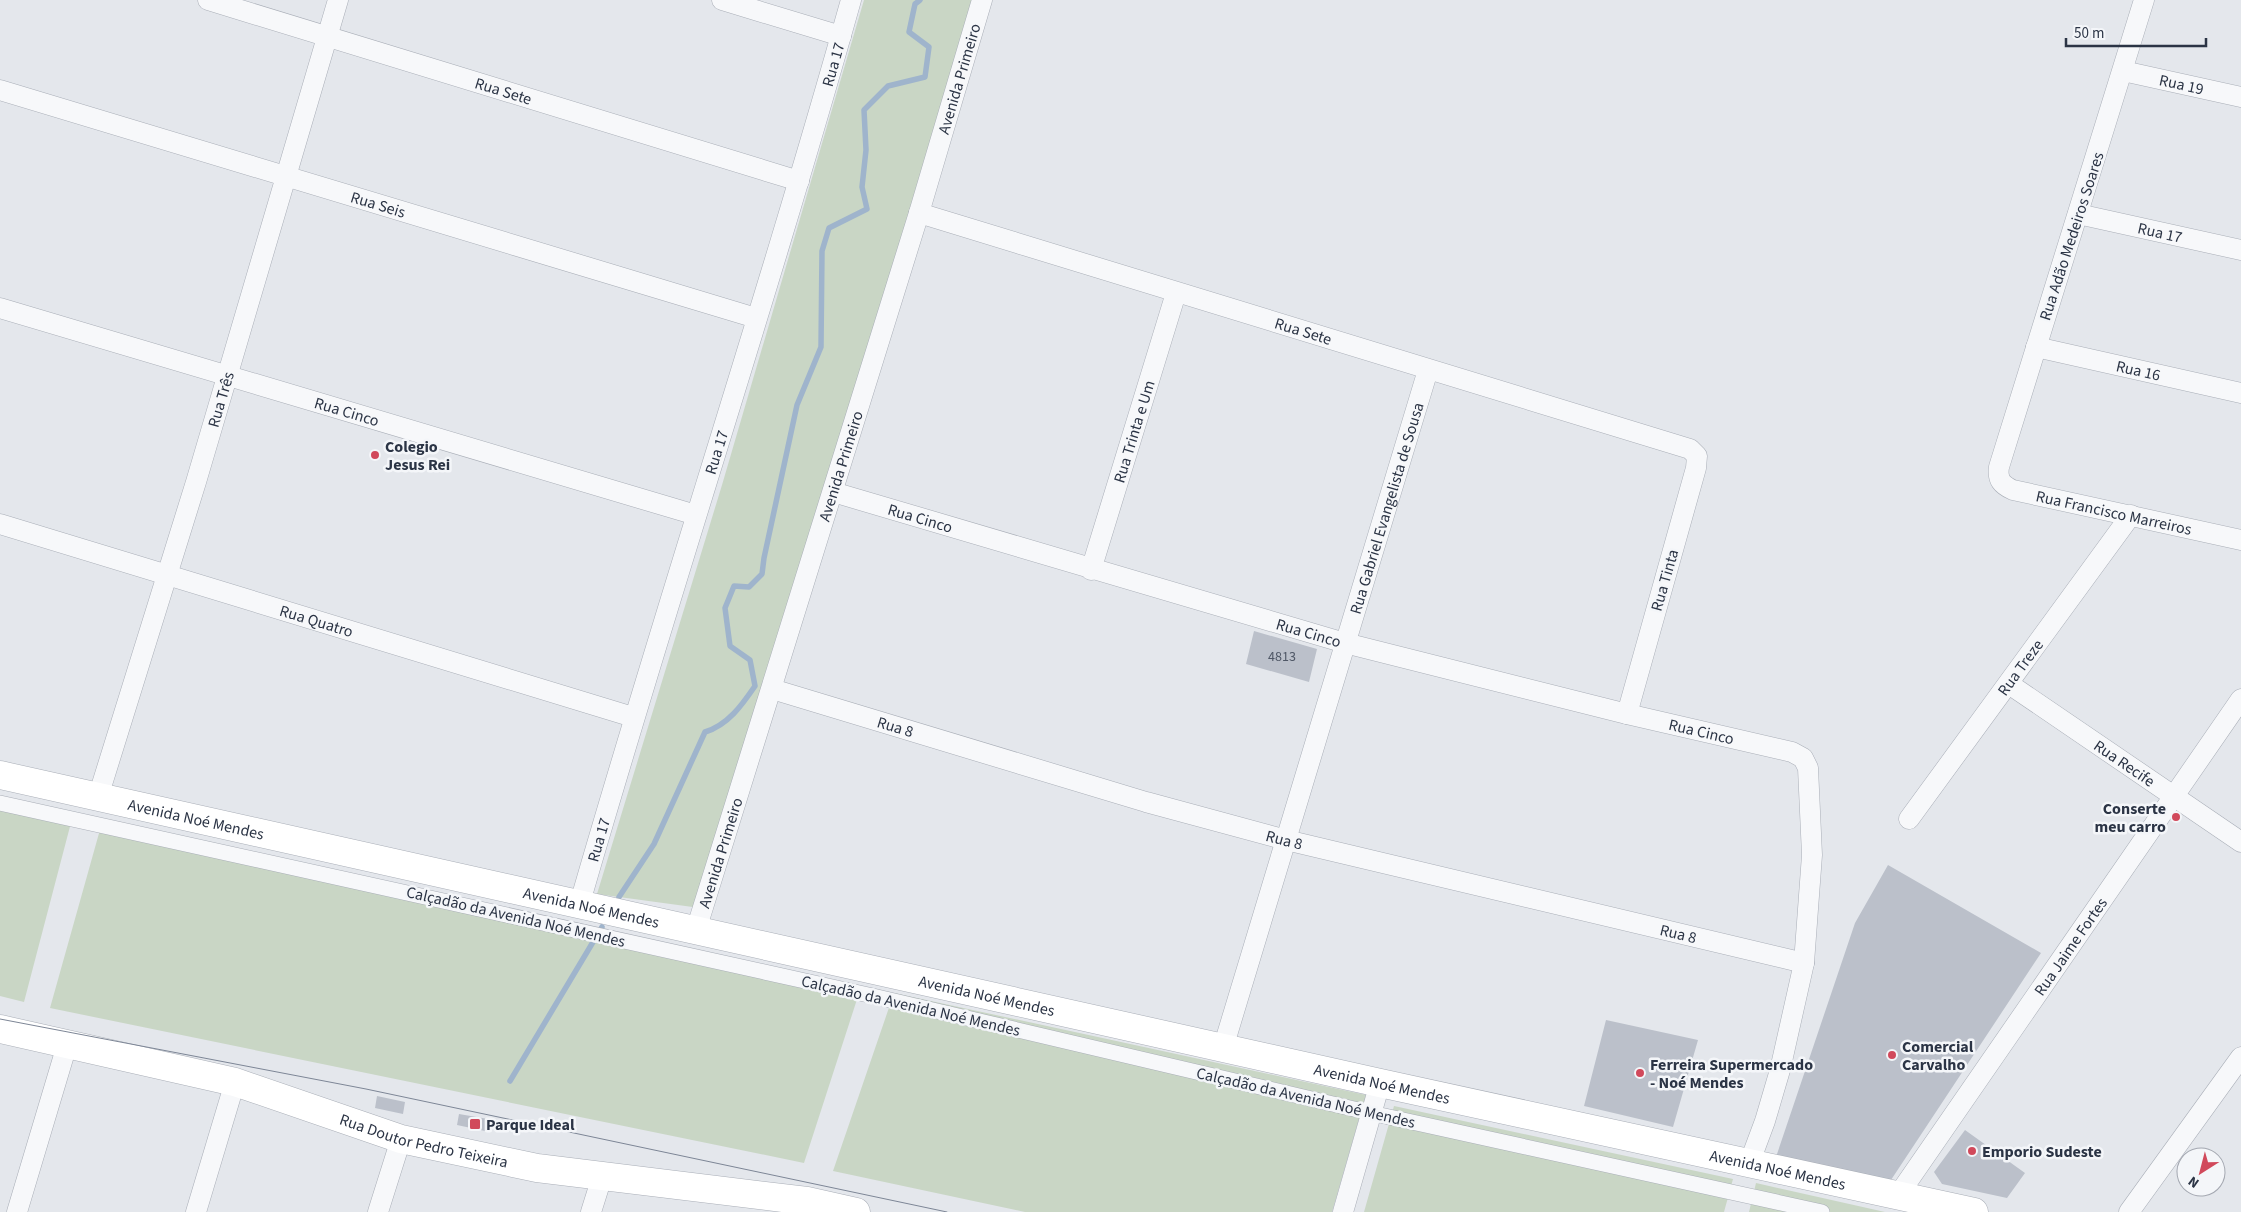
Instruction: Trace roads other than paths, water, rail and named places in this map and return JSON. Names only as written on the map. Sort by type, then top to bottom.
[{"type":"main road","name":"Avenida Noé Mendes","points":[[0,775],[579,906],[696,930],[1749,1164],[1900,1194],[1974,1212]]},
{"type":"main road","name":"Rua Doutor Pedro Teixeira","points":[[0,1029],[67,1046],[162,1064],[236,1082],[401,1139],[538,1168],[805,1207],[856,1212]]},
{"type":"street","name":"Rua Sete","points":[[208,0],[798,181]]},
{"type":"street","name":"Rua Três","points":[[98,797],[228,376],[338,0]]},
{"type":"street","points":[[722,0],[841,36]]},
{"type":"street","name":"Rua 17","points":[[579,906],[633,717],[798,181],[851,0]]},
{"type":"street","name":"Avenida Primeiro","points":[[696,930],[833,492],[982,0]]},
{"type":"street","name":"Rua Adão Medeiros Soares","points":[[1998,472],[2144,0]]},
{"type":"street","name":"Rua 19","points":[[2123,71],[2241,97]]},
{"type":"street","name":"Rua Seis","points":[[0,90],[756,318]]},
{"type":"street","name":"Rua Sete","points":[[918,213],[1428,370],[1690,448]]},
{"type":"street","name":"Rua 17","points":[[2078,214],[2241,250]]},
{"type":"street","name":"Rua Trinta e Um","points":[[1091,570],[1176,293]]},
{"type":"street","name":"Rua Cinco","points":[[0,308],[696,514]]},
{"type":"street","name":"Rua 16","points":[[2036,347],[2241,393]]},
{"type":"street","name":"Rua Gabriel Evangelista de Sousa","points":[[1223,1048],[1428,370]]},
{"type":"street","name":"Rua Tinta","points":[[1627,714],[1697,461],[1695,453],[1690,448]]},
{"type":"street","name":"Rua Francisco Marreiros","points":[[1998,472],[2000,482],[2012,490],[2241,540]]},
{"type":"street","name":"Rua Cinco","points":[[833,492],[1091,570],[1345,643],[1627,714],[1792,752],[1803,758],[1808,771],[1812,855],[1804,963]]},
{"type":"street","name":"Rua Treze","points":[[1908,819],[2131,516]]},
{"type":"street","name":"Rua Quatro","points":[[0,524],[633,717]]},
{"type":"street","name":"Rua Recife","points":[[2009,684],[2241,842]]},
{"type":"street","name":"Rua 8","points":[[772,689],[1146,802],[1286,840],[1804,963]]},
{"type":"street","name":"Rua Jaime Fortes","points":[[1900,1194],[2241,699]]},
{"type":"street","name":"Calçadão da Avenida Noé Mendes","points":[[0,803],[873,996],[1371,1113],[1822,1212]]},
{"type":"street","points":[[1749,1164],[1765,1122],[1780,1070],[1804,963]]},
{"type":"street","points":[[17,1212],[67,1046]]},
{"type":"street","points":[[2129,1212],[2241,1057]]},
{"type":"street","points":[[196,1212],[236,1082]]},
{"type":"street","points":[[1343,1212],[1380,1083]]},
{"type":"street","points":[[378,1212],[401,1139]]},
{"type":"street","points":[[591,1212],[602,1177]]},
{"type":"waterway","points":[[619,897],[654,844],[705,732],[721,725],[728,719],[740,707],[755,686],[750,660],[730,646],[725,608],[734,586],[749,587],[762,574],[797,405],[821,347],[822,251],[829,228],[867,209],[862,187],[866,150],[864,110],[888,86],[925,77],[929,47],[909,32],[915,4],[920,0]]},
{"type":"waterway","points":[[510,1081],[602,927]]},
{"type":"tram line","points":[[0,1019],[366,1089],[947,1212]]},
{"type":"place","name":"Colegio Jesus Rei","points":[[375,455]]},
{"type":"place","name":"Conserte meu carro","points":[[2176,817]]},
{"type":"place","name":"Comercial Carvalho","points":[[1892,1055]]},
{"type":"place","name":"Ferreira Supermercado - Noé Mendes","points":[[1640,1073]]},
{"type":"place","name":"Parque Ideal","points":[[475,1124]]},
{"type":"place","name":"Emporio Sudeste","points":[[1972,1151]]}]
